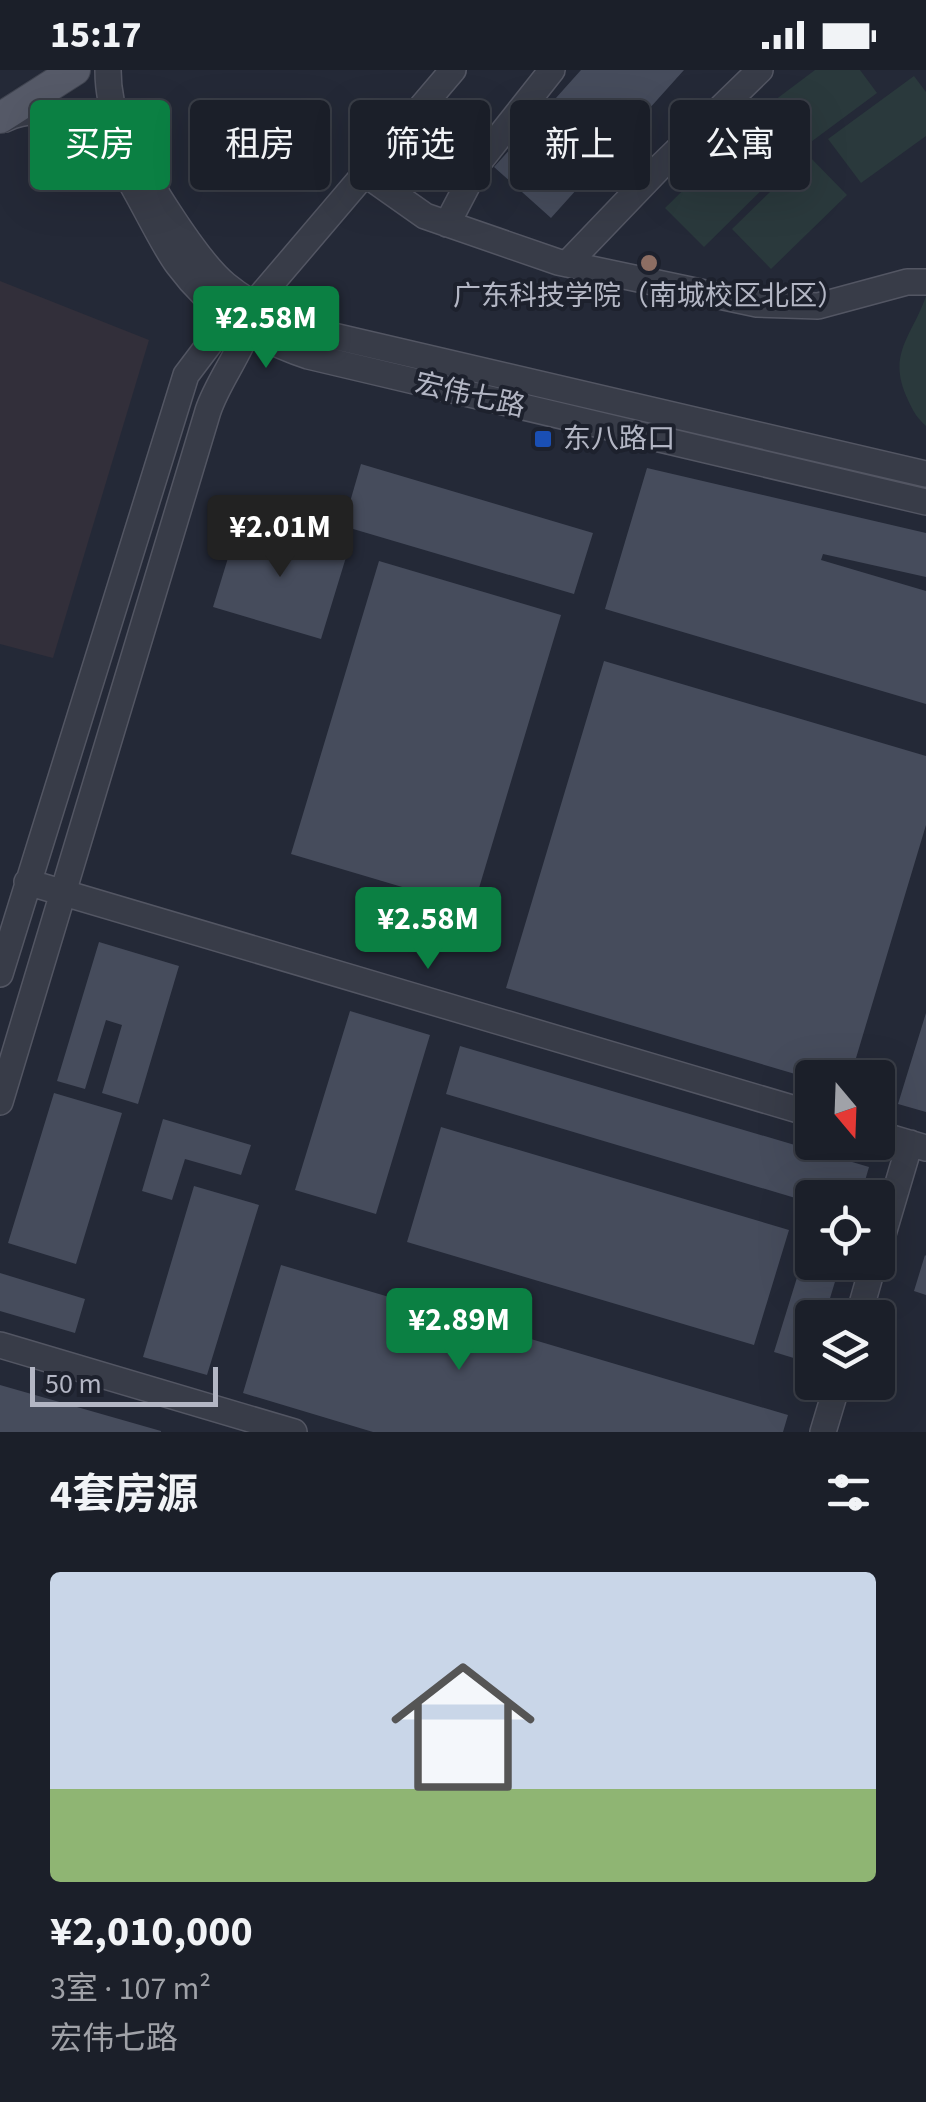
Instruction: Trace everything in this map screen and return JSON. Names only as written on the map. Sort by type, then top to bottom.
[{"type":"main road","points":[[0,120],[75,70]]},
{"type":"street","name":"宏伟七路","points":[[108,70],[108,94],[121,130],[197,253],[223,283],[243,318],[926,474]]},
{"type":"street","points":[[427,100],[453,70]]},
{"type":"street","points":[[448,224],[480,161],[552,70]]},
{"type":"street","points":[[567,264],[658,168],[760,70]]},
{"type":"street","name":"宏伟七路","points":[[0,120],[18,112],[47,112],[81,120],[104,139],[176,264],[277,346],[926,502]]},
{"type":"street","points":[[0,974],[186,375],[243,318],[350,190]]},
{"type":"street","points":[[388,190],[425,216],[567,264],[757,304],[818,306],[907,282],[926,282]]},
{"type":"street","points":[[0,1102],[208,411],[243,318]]},
{"type":"street","points":[[27,882],[795,1109]]},
{"type":"street","points":[[895,1206],[918,1146]]},
{"type":"street","points":[[0,1345],[294,1432]]},
{"type":"street","points":[[823,1432],[833,1400]]},
{"type":"shaded area","points":[[815,70],[860,70],[877,93],[810,143],[810,100],[775,100]]},
{"type":"shaded area","points":[[914,76],[926,92],[926,136],[861,183],[828,139]]},
{"type":"shaded area","points":[[810,157],[847,195],[771,269],[732,229],[772,190],[810,190]]},
{"type":"shaded area","points":[[683,190],[762,190],[704,247],[665,208]]},
{"type":"shaded area","points":[[0,281],[149,340],[53,658],[0,644]]},
{"type":"shaded area","points":[[926,296],[926,426],[902,384],[900,358]]},
{"type":"building","points":[[581,70],[684,70],[650,108],[650,100],[554,100]]},
{"type":"building","points":[[510,149],[510,181],[494,167]]},
{"type":"building","points":[[520,190],[576,190],[551,218]]},
{"type":"building","points":[[361,464],[593,533],[574,594],[343,526]]},
{"type":"building","points":[[647,468],[926,533],[926,577],[823,554],[821,560],[926,591],[926,704],[605,609]]},
{"type":"building","points":[[239,522],[347,554],[321,639],[213,607]]},
{"type":"building","points":[[379,561],[561,615],[473,908],[291,854]]},
{"type":"building","points":[[604,661],[926,756],[926,825],[855,1060],[795,1060],[795,1074],[506,988]]},
{"type":"building","points":[[99,942],[179,966],[138,1104],[102,1093],[122,1025],[106,1020],[85,1089],[57,1081]]},
{"type":"building","points":[[350,1011],[430,1035],[376,1214],[295,1190]]},
{"type":"building","points":[[926,1013],[926,1112],[898,1104]]},
{"type":"building","points":[[460,1046],[795,1145],[795,1160],[845,1160],[869,1167],[865,1180],[795,1180],[795,1198],[446,1094]]},
{"type":"building","points":[[54,1093],[122,1113],[76,1264],[8,1243]]},
{"type":"building","points":[[163,1119],[251,1145],[241,1175],[185,1159],[172,1200],[142,1191]]},
{"type":"building","points":[[441,1127],[789,1230],[754,1345],[407,1242]]},
{"type":"building","points":[[194,1186],[259,1205],[207,1375],[143,1357]]},
{"type":"building","points":[[926,1256],[926,1295],[914,1291]]},
{"type":"building","points":[[281,1265],[788,1415],[783,1432],[373,1432],[243,1393]]},
{"type":"building","points":[[0,1273],[85,1299],[75,1333],[0,1311]]},
{"type":"building","points":[[796,1280],[836,1280],[829,1300],[795,1300],[795,1358],[774,1352]]},
{"type":"building","points":[[0,1385],[161,1431],[161,1432],[0,1432]]},
{"type":"place","name":"广东科技学院（南城校区北区）","points":[[649,263]]},
{"type":"place","name":"东八路口","points":[[543,439]]}]
